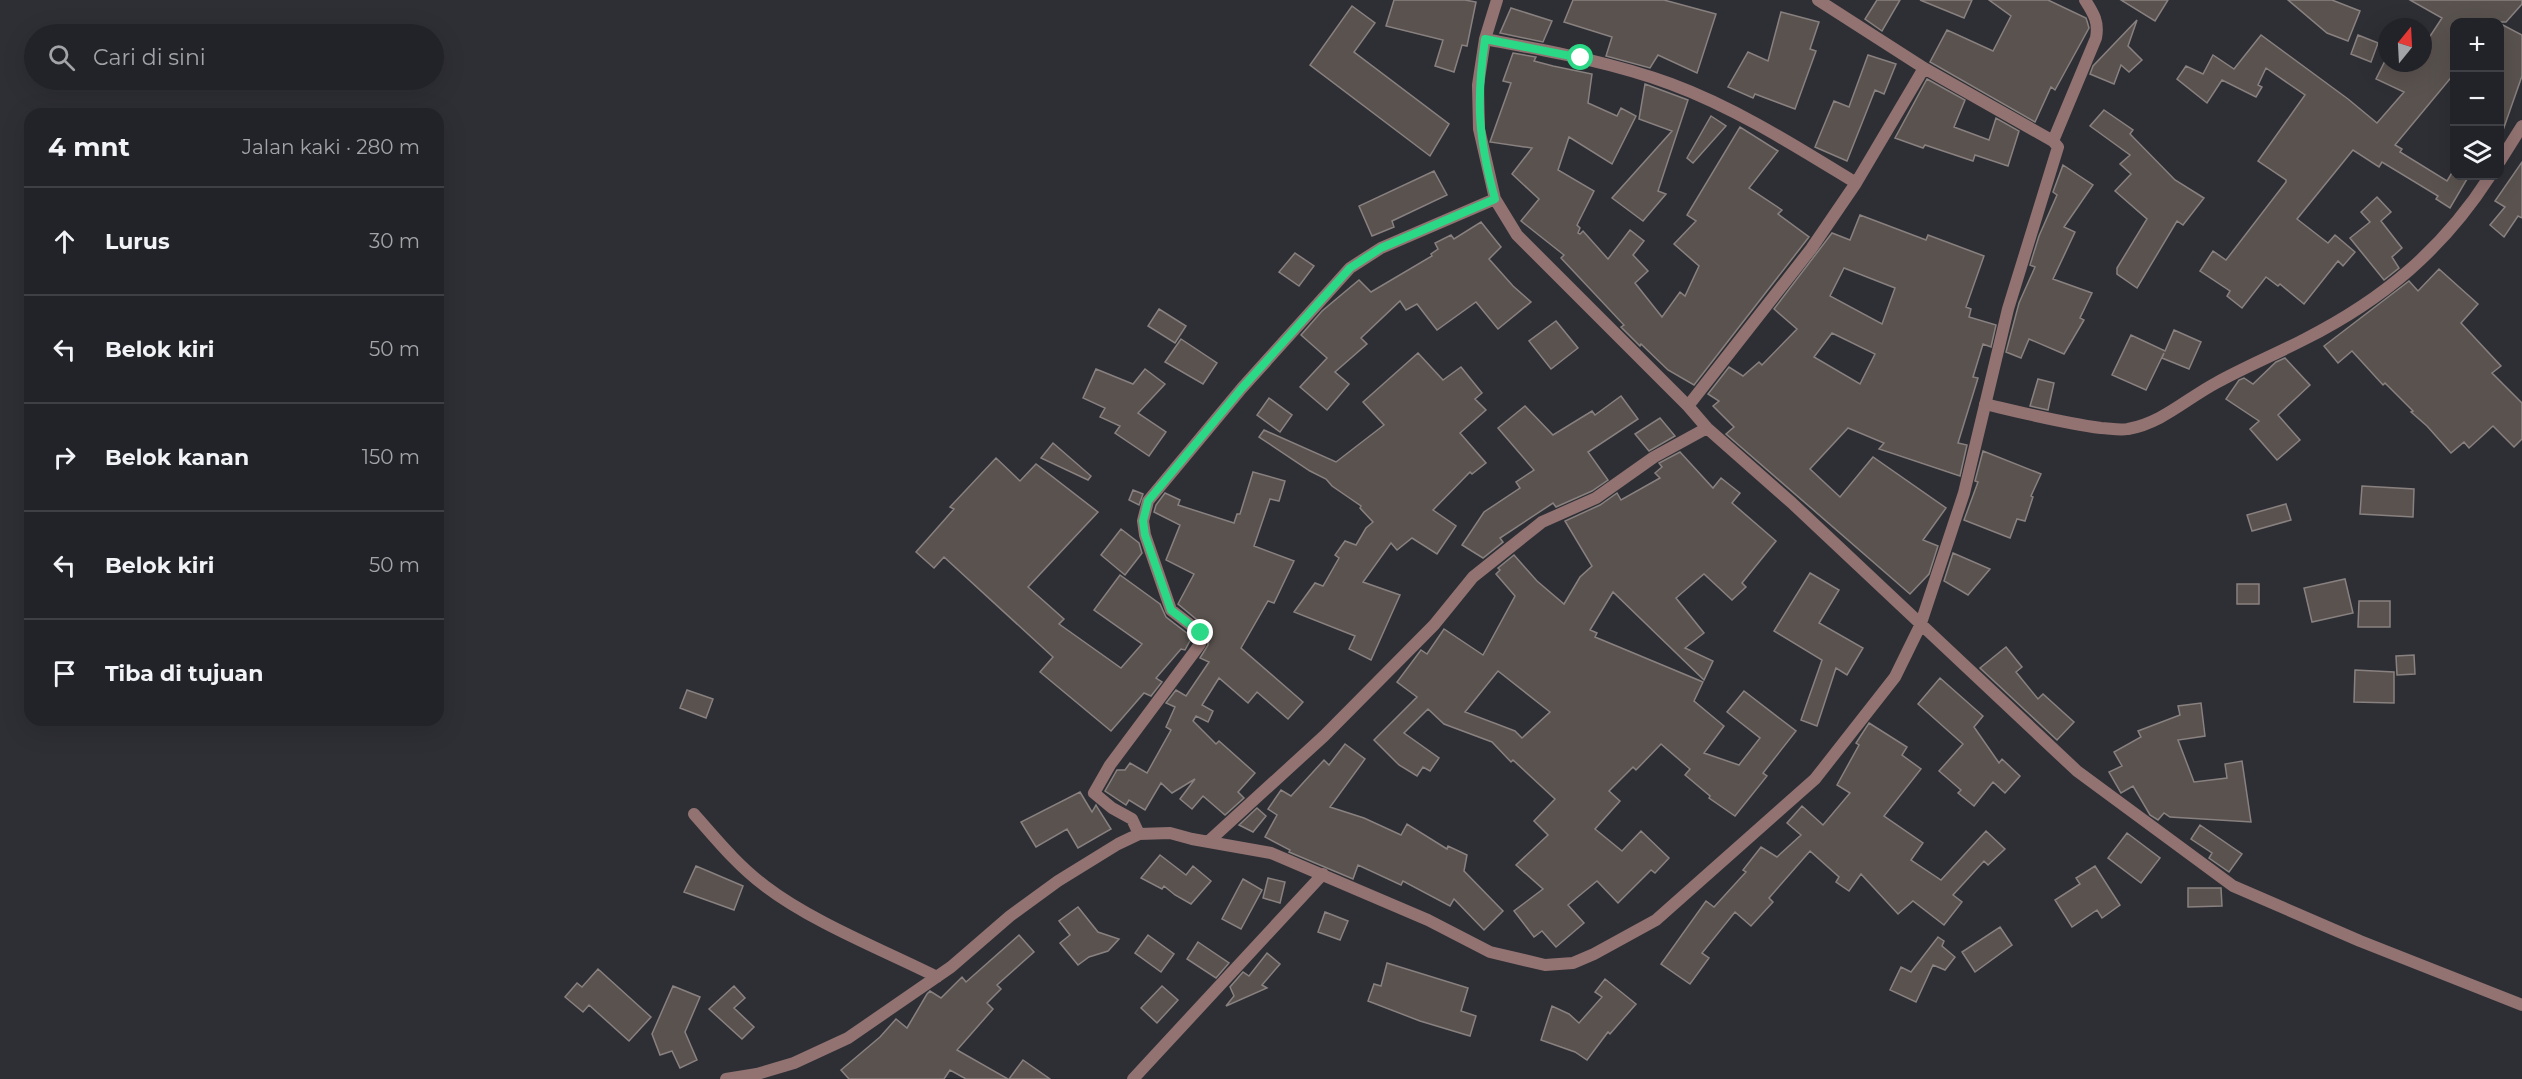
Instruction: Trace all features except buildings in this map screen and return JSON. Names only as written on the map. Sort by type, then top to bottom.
[{"type":"street","points":[[1497,0],[1485,39],[1478,85],[1479,129],[1495,199],[1517,235],[1688,406],[1707,428],[1791,503],[2077,771],[2233,886],[2360,941],[2522,1005]]},
{"type":"street","points":[[726,1079],[757,1074],[794,1063],[848,1038],[936,977],[1010,916],[1058,881],[1118,844],[1139,834],[1170,833],[1271,853],[1428,920],[1490,952],[1545,965],[1574,963],[1656,920],[1765,826],[1815,779],[1895,677],[1920,626],[1964,493],[2008,309],[2058,147],[2053,141],[1924,68],[1818,0]]},
{"type":"street","points":[[2053,141],[2096,38],[2098,25],[2096,15],[2085,0]]},
{"type":"street","points":[[1485,39],[1581,58],[1673,85],[1742,117],[1856,183]]},
{"type":"street","points":[[1688,406],[1811,249],[1856,183],[1924,68]]},
{"type":"street","points":[[2504,153],[2522,126]]},
{"type":"street","points":[[1985,404],[2082,426],[2125,430],[2151,423],[2182,406],[2213,384],[2306,339],[2363,305],[2415,268],[2457,224],[2487,180]]},
{"type":"street","points":[[1139,834],[1132,819],[1112,808],[1094,793],[1110,765],[1200,644],[1201,633],[1171,610],[1145,535],[1143,521],[1148,501],[1242,388],[1350,268],[1381,248],[1495,199]]},
{"type":"street","points":[[1209,841],[1324,736],[1434,625],[1473,577],[1542,522],[1596,498],[1654,457],[1707,428]]},
{"type":"street","points":[[694,814],[733,857],[765,886],[802,910],[936,977]]},
{"type":"street","points":[[1133,1079],[1323,874]]},
{"type":"route","points":[[1201,633],[1171,610],[1145,535],[1143,521],[1148,501],[1242,388],[1350,268],[1381,248],[1495,199],[1479,129],[1478,85],[1485,39],[1581,58]]}]
